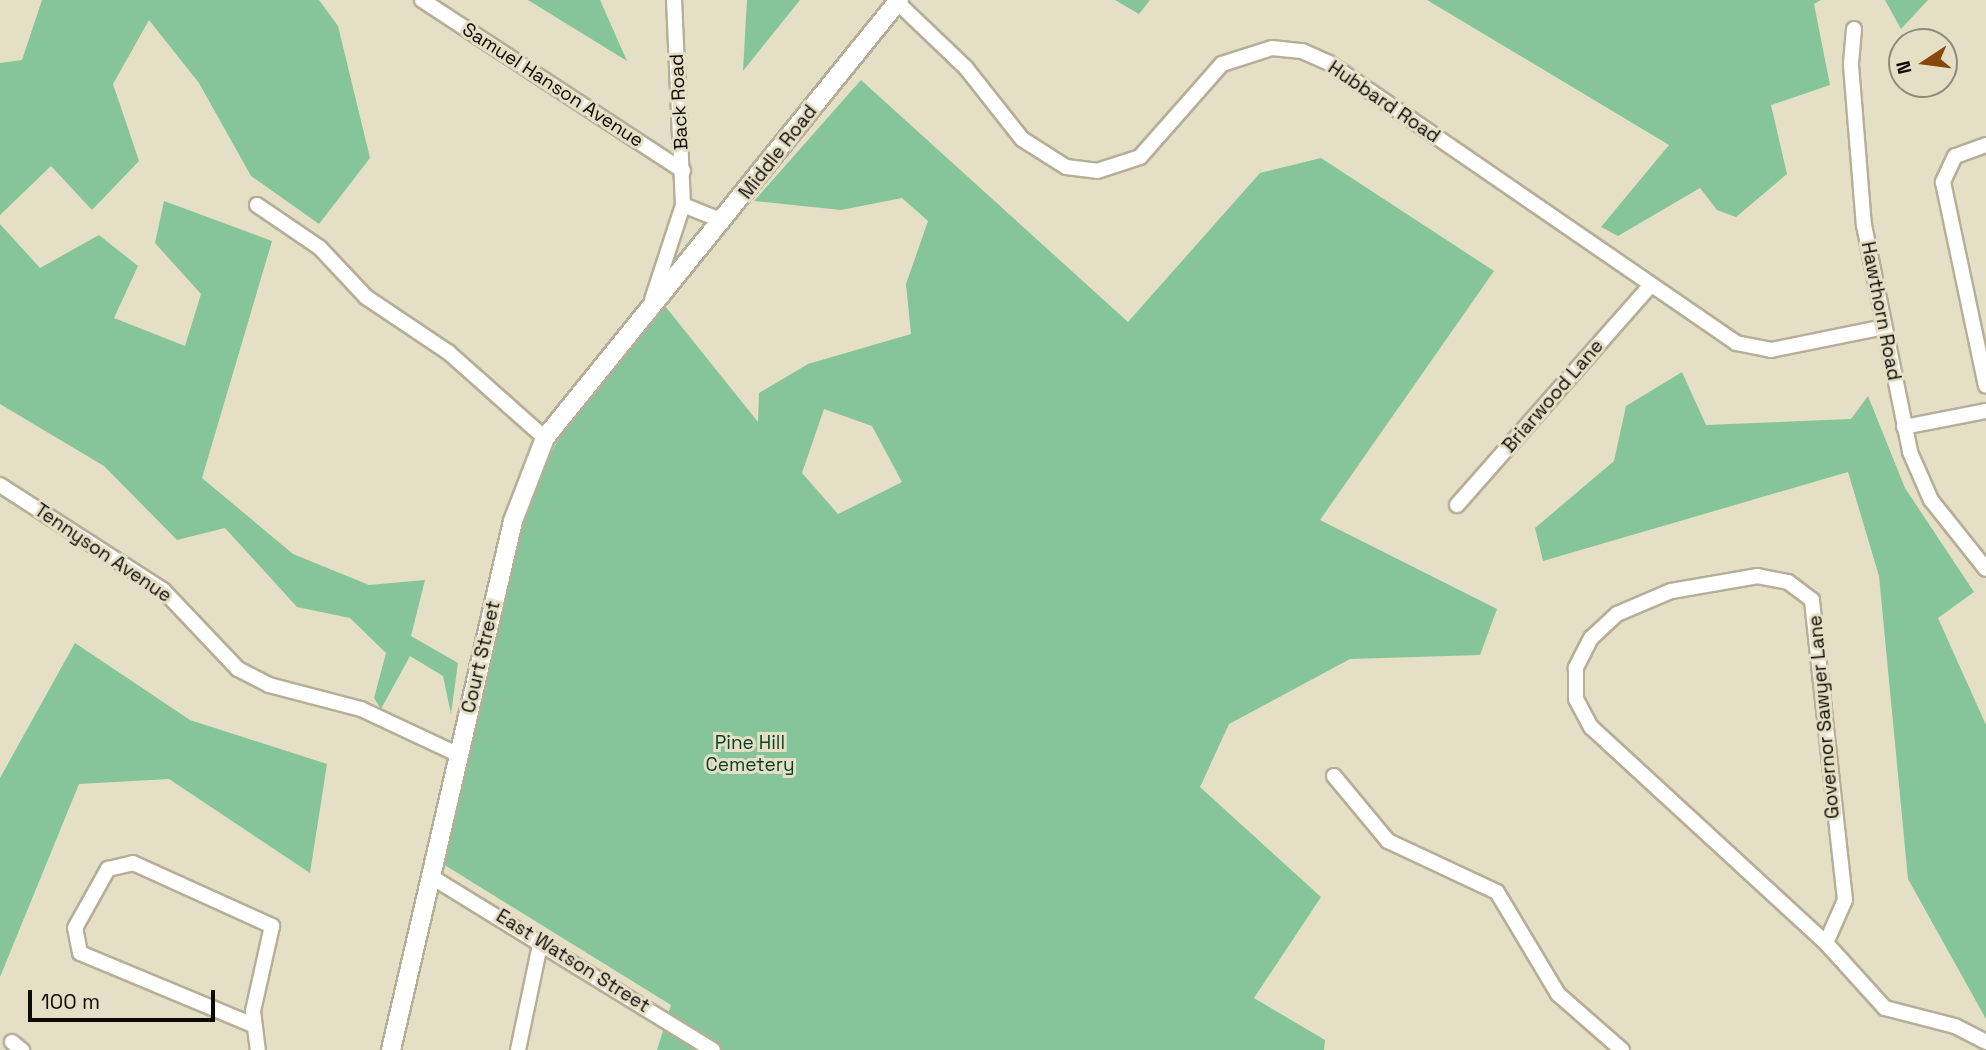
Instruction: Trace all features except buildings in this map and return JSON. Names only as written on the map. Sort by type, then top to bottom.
[{"type":"street","name":"Samuel Hanson Avenue","points":[[422,0],[683,170]]},
{"type":"street","name":"Back Road","points":[[652,300],[683,205],[674,0]]},
{"type":"street","name":"Middle Road","points":[[652,300],[723,220],[898,1]]},
{"type":"street","name":"Hubbard Road","points":[[898,1],[966,68],[1028,145],[1081,171],[1140,157],[1222,64],[1272,48],[1302,51],[1329,62],[1721,336],[1755,349],[1787,349],[1884,327]]},
{"type":"street","name":"Hawthorn Road","points":[[1854,29],[1860,185],[1904,427],[1927,494],[1986,569]]},
{"type":"street","points":[[1986,145],[1955,156],[1943,182],[1986,386]]},
{"type":"street","points":[[257,205],[320,248],[366,297],[448,352],[545,438]]},
{"type":"street","points":[[683,205],[723,220]]},
{"type":"street","name":"Briarwood Lane","points":[[1457,505],[1649,287]]},
{"type":"street","name":"Court Street","points":[[391,1050],[457,754],[513,522],[545,438],[652,300]]},
{"type":"street","points":[[1904,427],[1986,411]]},
{"type":"street","points":[[0,503],[5,488]]},
{"type":"street","name":"Tennyson Avenue","points":[[5,488],[163,590],[238,669],[269,685],[361,709],[457,754]]},
{"type":"street","name":"Governor Sawyer Lane","points":[[1826,943],[1844,900],[1812,600],[1788,582],[1758,576],[1671,592],[1617,614],[1579,660],[1574,685],[1581,714],[1826,943],[1897,1016],[1955,1026],[1986,1042]]},
{"type":"street","points":[[1334,776],[1388,841],[1497,892],[1558,994],[1622,1050]]},
{"type":"street","points":[[253,1025],[80,953],[75,928],[107,869],[133,863],[272,926],[253,1025],[258,1050]]},
{"type":"street","name":"East Watson Street","points":[[430,876],[541,940],[713,1050]]},
{"type":"street","points":[[518,1050],[541,940]]},
{"type":"green space","points":[[42,0],[319,0],[338,26],[370,158],[319,224],[251,176],[199,83],[149,20],[113,84],[139,161],[92,210],[51,166],[0,215],[0,63],[22,60]]},
{"type":"green space","points":[[528,0],[600,0],[627,61]]},
{"type":"green space","points":[[747,0],[800,0],[743,71]]},
{"type":"green space","points":[[1115,0],[1150,0],[1139,14]]},
{"type":"green space","points":[[1427,0],[1821,0],[1814,4],[1830,85],[1771,105],[1787,174],[1736,217],[1717,210],[1700,188],[1618,236],[1601,227],[1669,145]]},
{"type":"green space","points":[[1885,0],[1928,0],[1902,28]]},
{"type":"green space","name":"Pine Hill Cemetery","points":[[861,80],[1128,322],[1260,173],[1321,158],[1494,271],[1320,520],[1497,609],[1480,655],[1350,659],[1229,724],[1200,787],[1321,897],[1254,998],[1325,1040],[1324,1050],[657,1050],[671,1005],[443,864],[525,517],[543,468],[560,437],[665,306],[758,422],[759,393],[808,364],[911,334],[906,284],[928,221],[902,198],[841,210],[754,201]],"holes":[[[824,409],[872,426],[902,482],[838,514],[802,473]]]},
{"type":"green space","points":[[164,201],[272,241],[202,478],[293,554],[369,585],[425,580],[411,636],[458,663],[451,714],[443,676],[410,656],[381,709],[374,698],[386,653],[350,618],[297,607],[225,528],[177,540],[104,466],[0,404],[0,224],[40,268],[99,235],[138,266],[114,318],[185,346],[201,294],[155,243]]},
{"type":"green space","points":[[1682,372],[1706,425],[1851,419],[1868,396],[1905,488],[1974,592],[1938,618],[1986,725],[1986,1019],[1908,879],[1879,576],[1848,472],[1543,561],[1535,528],[1614,461],[1626,406]]},
{"type":"green space","points":[[75,643],[190,720],[327,764],[310,873],[169,779],[79,784],[0,977],[0,778]]}]
